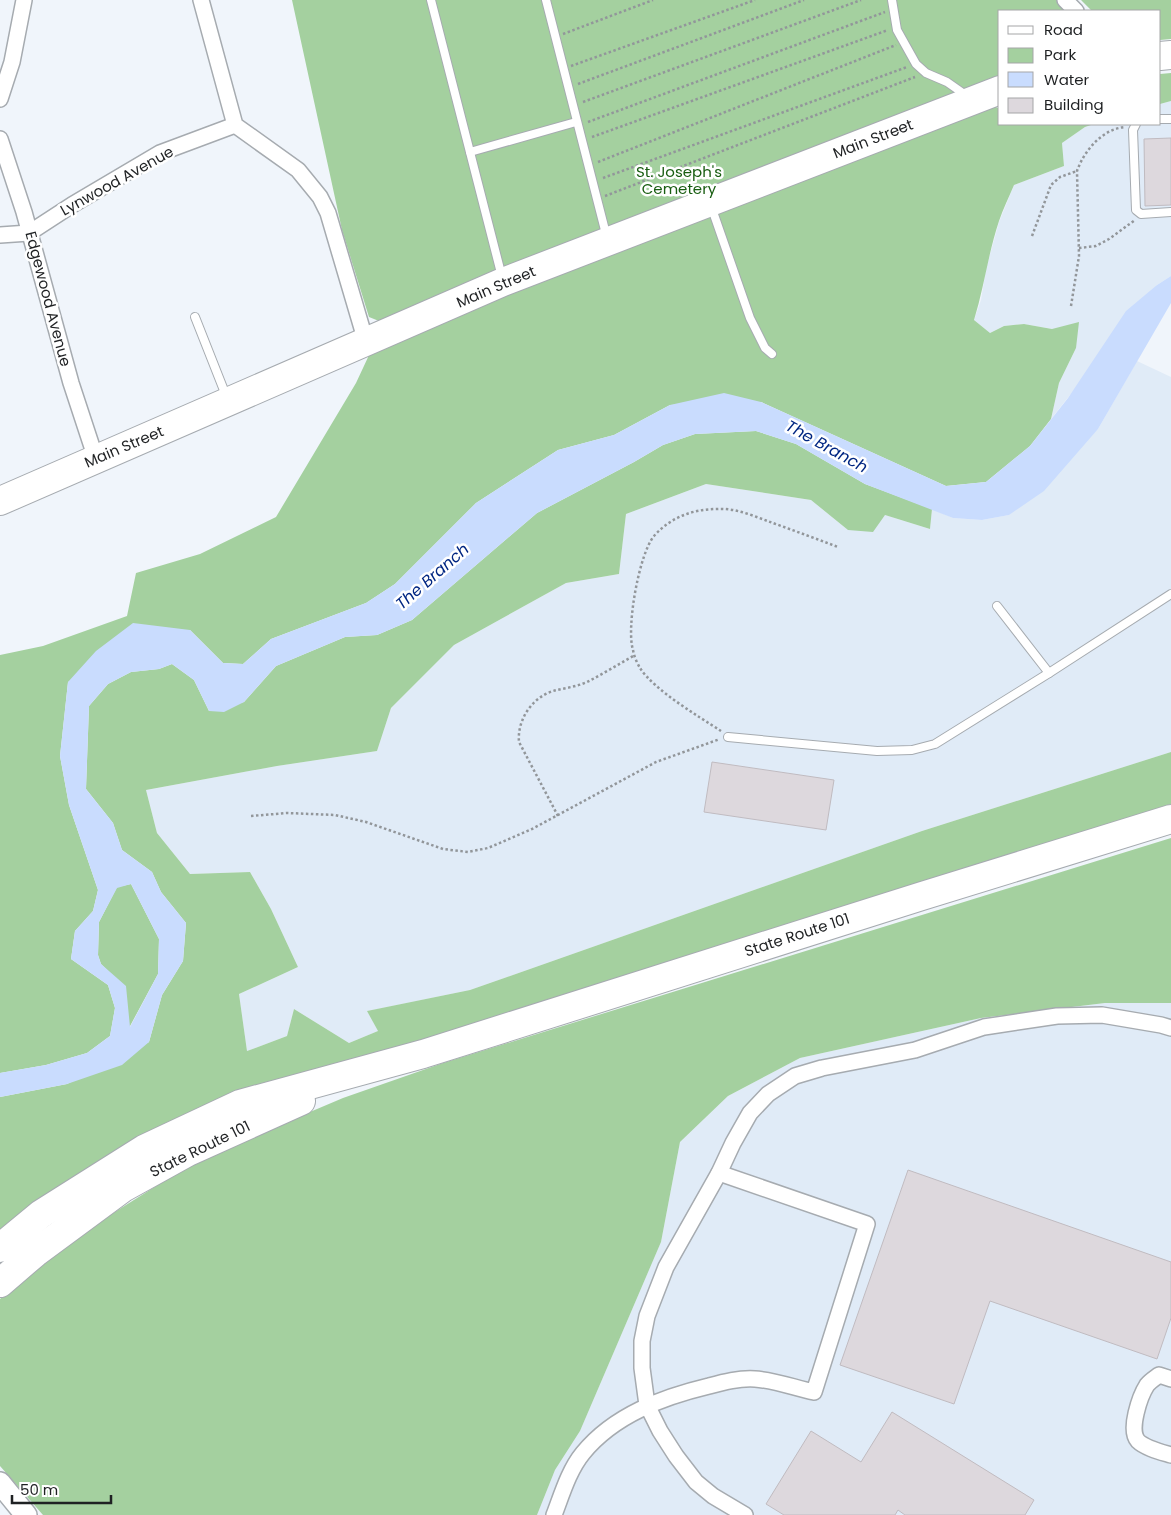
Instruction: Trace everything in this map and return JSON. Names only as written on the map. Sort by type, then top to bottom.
[{"type":"highway","name":"Main Street","points":[[0,501],[504,282],[998,91]]},
{"type":"highway","name":"State Route 101","points":[[0,1248],[41,1214],[144,1149],[240,1104],[423,1054],[1171,819]]},
{"type":"highway","name":"State Route 101","points":[[0,1283],[35,1253],[123,1188],[188,1152],[304,1100],[423,1054]]},
{"type":"street","points":[[0,99],[12,62],[24,0]]},
{"type":"street","points":[[201,0],[235,125],[298,170],[320,196],[328,213],[366,342]]},
{"type":"street","points":[[1065,0],[1075,10]]},
{"type":"street","name":"Lynwood Avenue","points":[[0,235],[29,232],[160,153],[235,125]]},
{"type":"street","name":"Edgewood Avenue","points":[[0,140],[24,212],[71,383],[96,459]]},
{"type":"street","points":[[746,1515],[713,1496],[696,1482],[660,1431],[648,1405],[642,1368],[642,1341],[647,1316],[666,1267],[719,1173],[750,1113],[768,1094],[796,1076],[822,1068],[914,1050],[984,1027],[1057,1016],[1102,1015],[1171,1028]]},
{"type":"street","points":[[554,1515],[571,1472],[583,1453],[609,1429],[624,1418],[648,1405],[691,1390],[735,1380],[755,1379],[814,1392],[867,1224],[719,1173]]},
{"type":"street","points":[[1171,1379],[1159,1375],[1148,1383],[1142,1394],[1134,1422],[1134,1435],[1140,1443],[1171,1455]]},
{"type":"street","points":[[0,1483],[14,1503]]},
{"type":"lane","points":[[432,0],[504,282]]},
{"type":"lane","points":[[546,0],[608,242]]},
{"type":"lane","points":[[893,4],[896,27],[916,64],[926,73],[958,88],[973,100]]},
{"type":"lane","points":[[470,152],[577,124]]},
{"type":"lane","points":[[1135,125],[1134,206],[1141,214],[1171,212]]},
{"type":"lane","points":[[710,202],[750,318],[762,343],[772,354]]},
{"type":"lane","points":[[194,317],[229,402]]},
{"type":"lane","points":[[728,737],[877,751],[912,750],[935,744],[1171,594]]},
{"type":"lane","points":[[997,606],[1049,673]]},
{"type":"path","points":[[555,37],[653,0]]},
{"type":"path","points":[[563,69],[755,0]]},
{"type":"path","points":[[568,88],[804,0]]},
{"type":"path","points":[[572,106],[861,0]]},
{"type":"path","points":[[577,124],[893,4]]},
{"type":"path","points":[[581,141],[896,27]]},
{"type":"path","points":[[588,166],[903,42]]},
{"type":"path","points":[[592,182],[916,64]]},
{"type":"path","points":[[597,200],[926,73]]},
{"type":"path","points":[[1071,306],[1078,271],[1077,171],[1081,160],[1094,143],[1110,131],[1135,125]]},
{"type":"path","points":[[1032,236],[1051,184],[1060,177],[1077,171]]},
{"type":"path","points":[[1079,248],[1096,246],[1109,239],[1129,226],[1141,214]]},
{"type":"path","points":[[728,737],[649,679],[640,667],[632,649],[632,615],[645,554],[653,538],[677,517],[696,511],[720,508],[743,512],[838,547]]},
{"type":"path","points":[[558,816],[519,742],[518,732],[521,721],[536,700],[552,692],[569,689],[586,682],[635,655]]},
{"type":"path","points":[[251,816],[287,813],[335,815],[366,822],[443,849],[468,852],[488,848],[558,816],[656,762],[728,737]]},
{"type":"shaded area","points":[[1171,101],[1171,276],[1157,285],[1051,419],[1059,383],[1076,348],[1052,329],[1024,324],[1004,326],[990,333],[974,320],[981,300],[986,269],[999,222],[1014,185],[1064,166],[1062,143],[1091,125],[1161,125],[1161,104]]},
{"type":"shaded area","points":[[1137,361],[1171,377],[1171,752],[922,831],[470,990],[368,1011],[378,1031],[349,1043],[294,1009],[287,1036],[247,1051],[239,994],[298,967],[271,909],[250,872],[190,874],[157,833],[146,790],[277,766],[377,751],[391,708],[454,645],[566,583],[619,574],[626,514],[706,484],[811,500],[848,530],[885,515],[930,529],[932,509],[953,518],[982,520],[1009,515],[1098,429]]},
{"type":"shaded area","points":[[1105,1003],[1171,1003],[1171,1515],[537,1515],[555,1470],[580,1431],[661,1242],[680,1142],[728,1096],[800,1058],[981,1018]]},
{"type":"green space","name":"St. Joseph's Cemetery","points":[[292,0],[1061,0],[1071,10],[998,10],[998,77],[981,83],[998,108],[998,125],[1091,125],[1062,143],[1064,166],[1014,185],[995,233],[974,320],[990,333],[1004,326],[1024,324],[1052,329],[1079,322],[1076,348],[1059,383],[1051,419],[1030,446],[986,482],[946,486],[761,402],[670,405],[614,435],[558,450],[476,503],[395,584],[366,603],[271,639],[243,664],[223,663],[190,630],[68,682],[60,756],[69,805],[98,890],[93,911],[75,931],[71,959],[108,985],[115,1008],[110,1036],[87,1053],[46,1065],[0,1073],[0,655],[43,646],[127,616],[136,573],[200,554],[276,517],[356,383],[384,323],[369,317],[342,230]]},
{"type":"green space","points":[[1081,0],[1171,0],[1171,39],[1161,40],[1161,10],[1091,10]]},
{"type":"green space","points":[[1171,73],[1171,101],[1161,104],[1161,74]]},
{"type":"green space","points":[[756,431],[796,444],[865,484],[932,509],[930,529],[885,515],[873,532],[848,530],[811,500],[706,484],[626,514],[619,574],[566,583],[454,645],[391,708],[377,751],[277,766],[146,790],[157,833],[190,874],[250,872],[271,909],[298,967],[239,994],[247,1051],[287,1036],[294,1009],[349,1043],[378,1031],[367,1011],[470,990],[922,831],[1171,752],[1171,804],[461,1029],[0,1239],[0,1097],[67,1084],[149,1042],[162,995],[183,961],[186,923],[161,892],[152,872],[122,850],[113,823],[86,789],[89,706],[108,684],[131,672],[159,669],[172,664],[194,680],[209,711],[244,702],[276,666],[345,637],[377,635],[412,620],[537,513],[663,445],[695,434]]},
{"type":"green space","points":[[1171,838],[1171,1003],[1105,1003],[981,1018],[800,1058],[728,1096],[680,1142],[661,1242],[580,1431],[555,1470],[537,1515],[43,1515],[0,1466],[0,1299],[91,1227],[188,1166],[343,1098],[443,1063]]},
{"type":"green space","points":[[131,884],[159,939],[158,974],[129,1028],[128,1018],[110,973],[101,964],[98,955],[99,922],[117,887]]},
{"type":"water","name":"The Branch","points":[[1171,276],[1171,303],[1098,429],[1044,491],[1009,515],[982,520],[953,518],[865,484],[796,444],[756,431],[695,434],[663,445],[537,513],[412,620],[377,635],[345,637],[276,666],[244,702],[224,712],[209,711],[194,680],[172,664],[159,669],[131,672],[108,684],[89,706],[86,789],[113,823],[122,850],[152,872],[161,892],[186,923],[183,961],[162,995],[149,1042],[122,1065],[67,1084],[0,1097],[0,1073],[46,1065],[87,1053],[110,1036],[115,1008],[108,985],[71,959],[75,931],[93,911],[98,890],[69,805],[60,756],[68,682],[96,651],[133,623],[190,630],[223,663],[243,664],[271,639],[366,603],[395,584],[476,503],[558,450],[614,435],[670,405],[724,393],[761,402],[946,486],[986,482],[1030,446],[1068,398],[1126,311]],"holes":[[[131,884],[159,939],[158,974],[130,1027],[126,986],[101,964],[98,955],[99,922],[117,888]]]},
{"type":"building","points":[[1171,138],[1171,205],[1145,206],[1144,139]]},
{"type":"building","points":[[712,762],[834,780],[826,830],[704,812]]},
{"type":"building","points":[[908,1170],[1171,1262],[1171,1318],[1157,1359],[990,1301],[954,1404],[840,1365]]},
{"type":"building","points":[[892,1412],[1034,1500],[1025,1515],[905,1515],[898,1510],[895,1515],[784,1515],[766,1504],[811,1431],[861,1462]]}]
